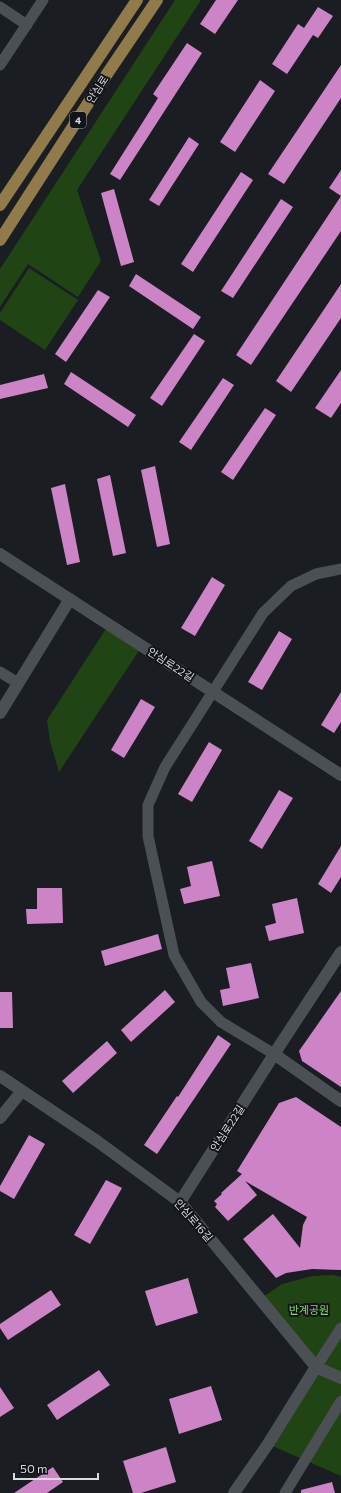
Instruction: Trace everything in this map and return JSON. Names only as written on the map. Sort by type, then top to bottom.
[{"type":"main road","name":"안심로","points":[[0,204],[137,0]]},
{"type":"main road","name":"안심로","points":[[0,240],[105,77],[157,0]]},
{"type":"main road","name":"안심로22길","points":[[0,554],[341,775]]},
{"type":"main road","points":[[0,712],[70,599]]},
{"type":"main road","name":"안심로22길","points":[[180,1202],[341,952]]},
{"type":"main road","points":[[274,1054],[341,1102]]},
{"type":"main road","name":"안심로16길","points":[[0,1076],[97,1141],[180,1202],[316,1367],[341,1378]]},
{"type":"main road","points":[[0,1118],[22,1091]]},
{"type":"main road","points":[[234,1493],[268,1444],[316,1367]]},
{"type":"street","points":[[0,65],[43,0]]},
{"type":"street","points":[[0,8],[27,25]]},
{"type":"street","points":[[274,1054],[221,1022],[201,1002],[174,955],[148,836],[148,805],[165,767],[263,613],[291,586],[316,574],[341,569]]},
{"type":"street","points":[[0,672],[18,683]]},
{"type":"street","points":[[316,1367],[341,1328]]},
{"type":"street","points":[[284,1493],[341,1401]]},
{"type":"green space","points":[[175,0],[201,0],[77,190],[101,261],[78,297],[28,264],[0,307],[0,269]]},
{"type":"green space","points":[[29,268],[78,300],[45,350],[0,320],[0,313]]},
{"type":"green space","points":[[109,624],[142,646],[59,772],[50,741],[47,720]]},
{"type":"green space","name":"반계공원","points":[[333,1275],[341,1277],[341,1476],[268,1444],[316,1367],[260,1299],[282,1284],[312,1276]]},
{"type":"building","points":[[216,0],[238,0],[215,34],[200,24]]},
{"type":"building","points":[[318,7],[333,16],[318,38],[313,35],[287,74],[272,64],[298,24],[304,28]]},
{"type":"building","points":[[187,43],[202,53],[120,180],[110,174],[158,98],[153,94]]},
{"type":"building","points":[[341,65],[341,98],[284,184],[268,174]]},
{"type":"building","points":[[260,80],[275,91],[235,152],[220,142]]},
{"type":"building","points":[[189,137],[199,144],[159,206],[149,200]]},
{"type":"building","points":[[341,170],[341,196],[329,188]]},
{"type":"building","points":[[241,172],[253,180],[193,272],[181,264]]},
{"type":"building","points":[[114,189],[134,262],[121,266],[101,193]]},
{"type":"building","points":[[341,196],[341,231],[251,365],[236,355]]},
{"type":"building","points":[[281,199],[293,207],[233,298],[221,291]]},
{"type":"building","points":[[136,274],[201,317],[193,329],[129,286]]},
{"type":"building","points":[[341,284],[341,318],[291,392],[276,381]]},
{"type":"building","points":[[98,290],[110,297],[66,362],[55,354]]},
{"type":"building","points":[[194,334],[205,341],[162,406],[150,398]]},
{"type":"building","points":[[341,370],[341,403],[331,418],[315,408]]},
{"type":"building","points":[[71,372],[136,415],[128,427],[64,384]]},
{"type":"building","points":[[44,374],[48,388],[0,399],[0,385]]},
{"type":"building","points":[[223,378],[234,385],[191,450],[179,442]]},
{"type":"building","points":[[265,408],[276,415],[233,480],[221,472]]},
{"type":"building","points":[[155,466],[170,544],[157,547],[141,470]]},
{"type":"building","points":[[110,475],[126,553],[113,556],[97,479]]},
{"type":"building","points":[[65,484],[80,562],[67,565],[51,488]]},
{"type":"building","points":[[212,577],[225,585],[195,636],[181,628]]},
{"type":"building","points":[[279,631],[292,639],[262,690],[248,682]]},
{"type":"building","points":[[341,692],[341,722],[334,733],[321,725]]},
{"type":"building","points":[[141,699],[155,707],[124,758],[111,750]]},
{"type":"building","points":[[209,742],[222,750],[192,802],[178,794]]},
{"type":"building","points":[[279,790],[293,798],[262,849],[249,841]]},
{"type":"building","points":[[341,846],[341,877],[331,893],[318,884]]},
{"type":"building","points":[[212,861],[220,896],[184,904],[180,889],[191,886],[187,867]]},
{"type":"building","points":[[37,888],[62,888],[63,923],[27,924],[26,909],[37,909]]},
{"type":"building","points":[[297,898],[304,933],[269,941],[265,926],[276,923],[272,904]]},
{"type":"building","points":[[158,934],[162,949],[105,966],[101,951]]},
{"type":"building","points":[[251,963],[259,998],[223,1006],[220,990],[230,988],[226,968]]},
{"type":"building","points":[[165,990],[175,1002],[131,1042],[121,1030]]},
{"type":"building","points":[[341,991],[341,1087],[302,1061],[299,1051]]},
{"type":"building","points":[[0,992],[12,992],[13,1028],[0,1028]]},
{"type":"building","points":[[218,1035],[231,1044],[157,1154],[144,1145],[177,1096],[178,1097]]},
{"type":"building","points":[[107,1041],[117,1053],[73,1093],[62,1081]]},
{"type":"building","points":[[296,1097],[341,1127],[341,1270],[312,1269],[286,1273],[276,1278],[243,1239],[273,1214],[300,1248],[303,1225],[307,1217],[245,1181],[257,1195],[228,1221],[215,1207],[217,1204],[214,1201],[242,1174],[237,1171],[279,1103]]},
{"type":"building","points":[[29,1135],[45,1144],[14,1199],[0,1191],[0,1186]]},
{"type":"building","points":[[106,1180],[122,1188],[90,1244],[74,1235]]},
{"type":"building","points":[[188,1278],[198,1313],[156,1326],[145,1291]]},
{"type":"building","points":[[51,1290],[61,1305],[8,1340],[0,1328],[0,1324]]},
{"type":"building","points":[[99,1370],[110,1385],[57,1420],[47,1405]]},
{"type":"building","points":[[211,1386],[222,1420],[179,1434],[169,1399]]},
{"type":"building","points":[[0,1387],[14,1408],[0,1417]]},
{"type":"building","points":[[166,1447],[176,1482],[141,1493],[133,1493],[123,1461]]},
{"type":"building","points":[[53,1467],[63,1482],[47,1493],[14,1493]]},
{"type":"building","points":[[332,1482],[335,1493],[301,1493],[301,1490]]}]
